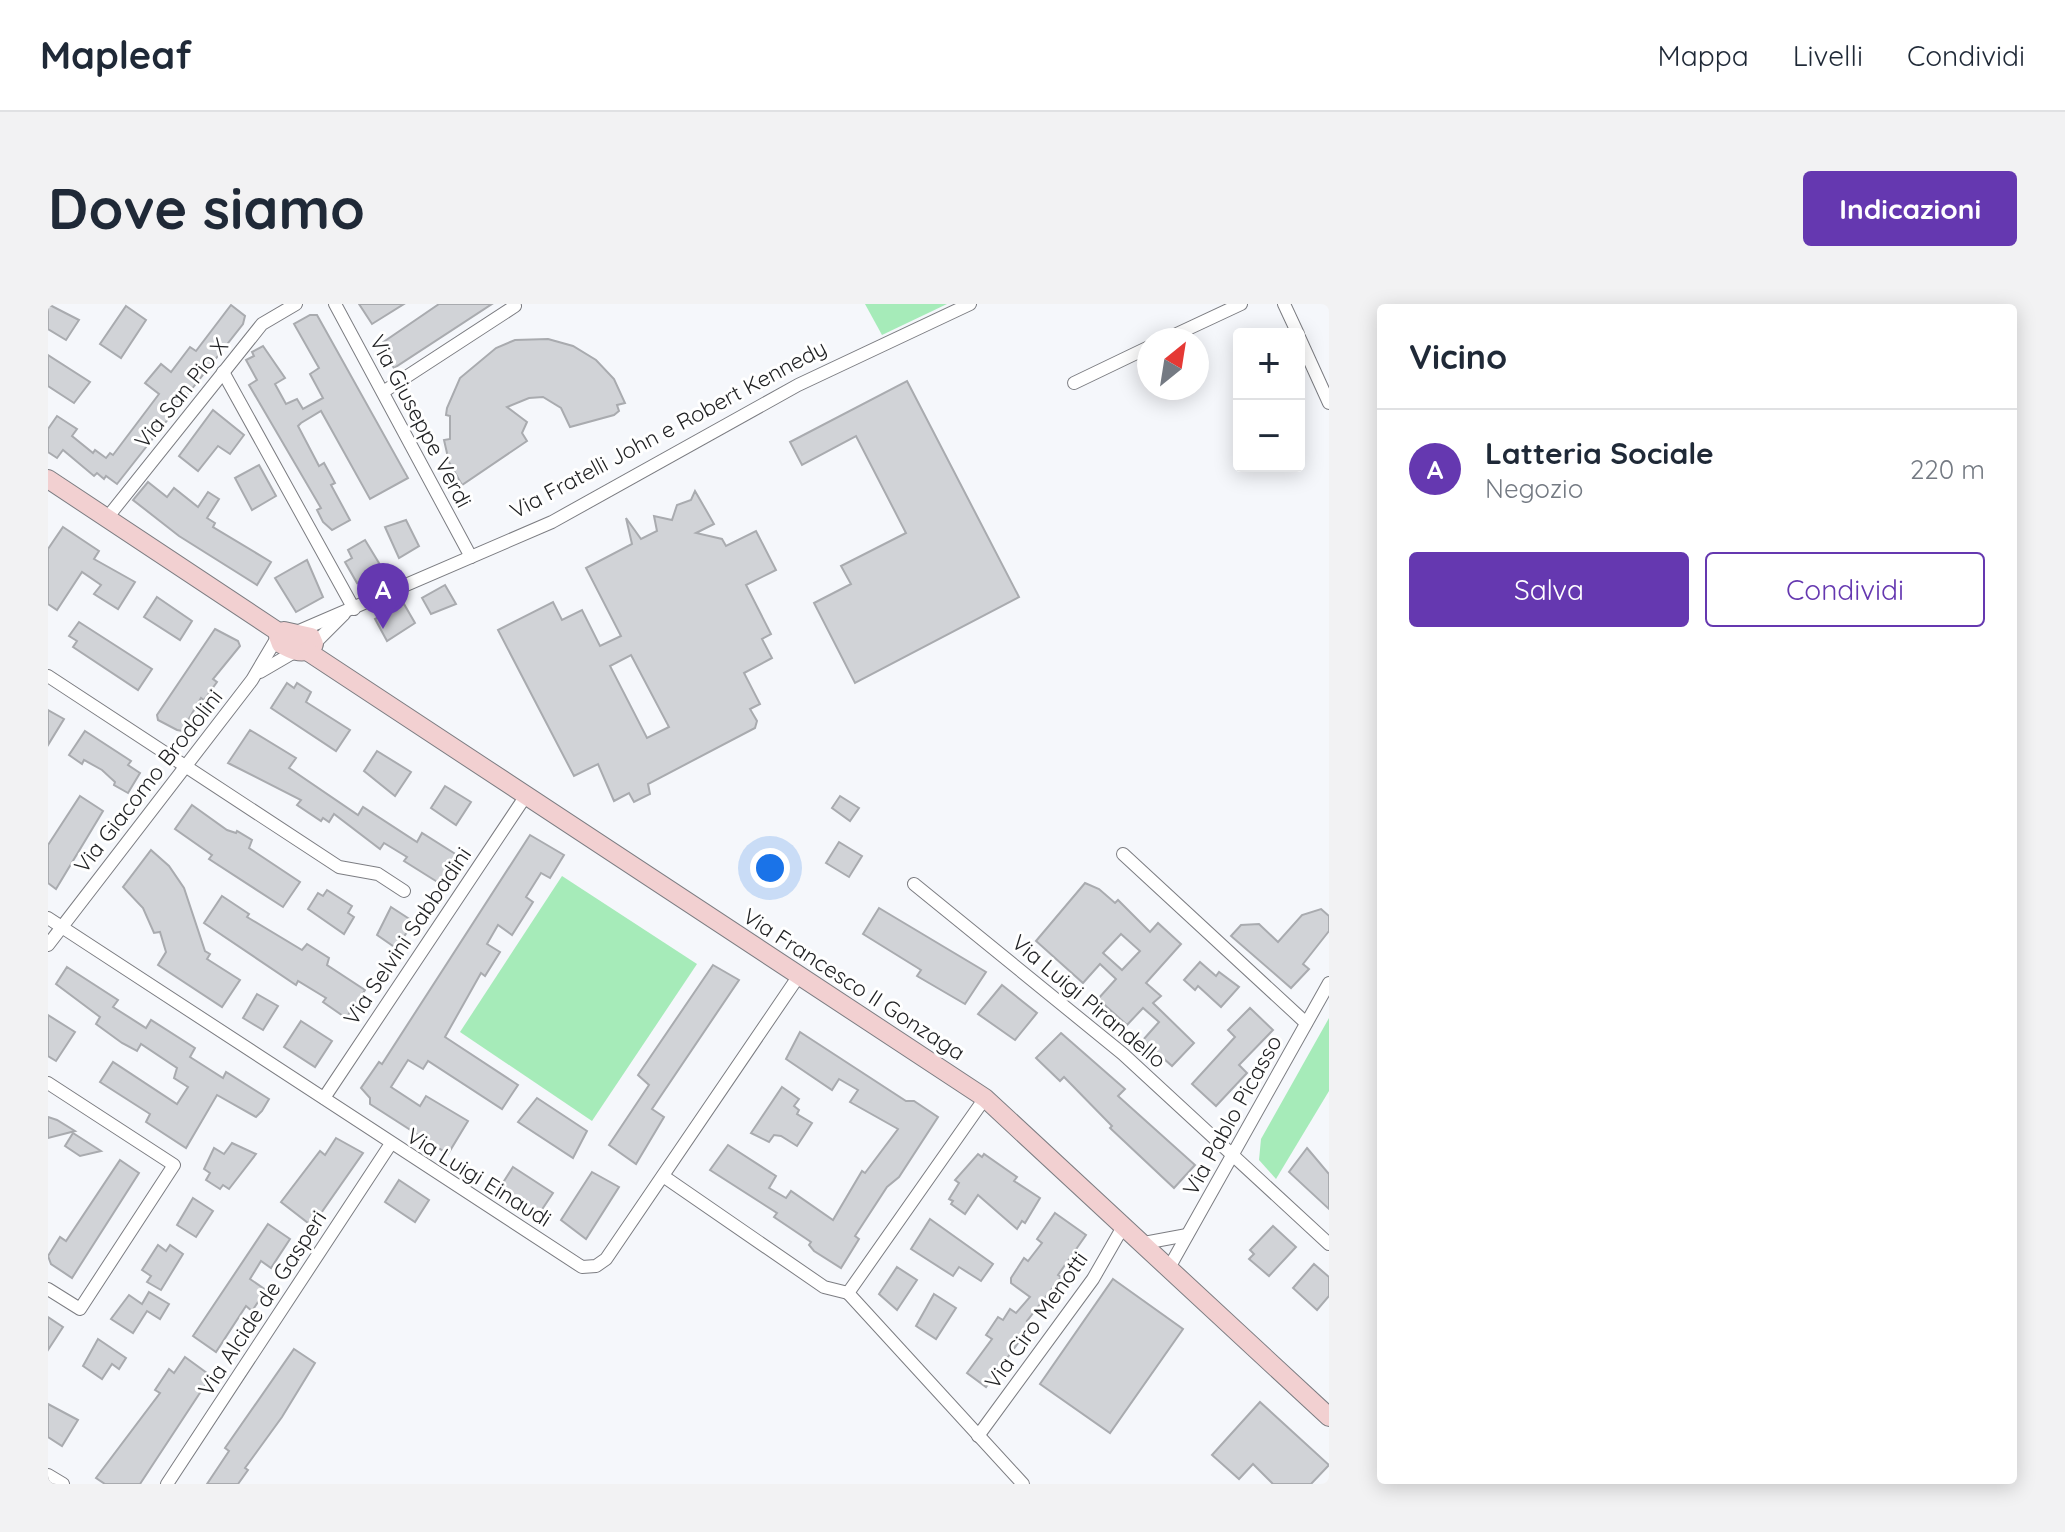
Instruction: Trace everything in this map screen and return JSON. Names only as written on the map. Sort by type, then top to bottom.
[{"type":"street","name":"Via San Pio X","points":[[107,518],[262,324],[296,304]]},
{"type":"street","name":"Via Giuseppe Verdi","points":[[335,304],[471,557]]},
{"type":"street","name":"Via Fratelli John e Robert Kennedy","points":[[286,633],[349,611],[552,522],[798,385],[970,304]]},
{"type":"street","points":[[1190,328],[1241,304]]},
{"type":"street","points":[[1284,304],[1294,328]]},
{"type":"street","points":[[383,392],[515,306]]},
{"type":"street","points":[[1305,346],[1323,372],[1329,403]]},
{"type":"street","points":[[1074,383],[1137,353]]},
{"type":"street","points":[[223,372],[349,611]]},
{"type":"street","points":[[48,479],[286,633],[252,680]]},
{"type":"street","name":"Via Fratelli John e Robert Kennedy","points":[[252,680],[268,666],[306,649],[349,611]]},
{"type":"street","name":"Via Francesco II Gonzaga","points":[[286,633],[311,637],[306,649],[525,797],[985,1098],[1170,1266],[1329,1417]]},
{"type":"street","points":[[48,676],[339,867],[378,874],[404,891]]},
{"type":"street","name":"Via Giacomo Brodolini","points":[[48,945],[252,680]]},
{"type":"street","name":"Via Selvini Sabbadini","points":[[324,1098],[525,797]]},
{"type":"street","points":[[1123,854],[1306,1023]]},
{"type":"street","name":"Via Luigi Pirandello","points":[[914,884],[1099,1034],[1329,1244]]},
{"type":"street","name":"Via Luigi Einaudi","points":[[48,918],[324,1098],[390,1145],[582,1267],[596,1266],[606,1259],[798,977]]},
{"type":"street","name":"Via Pablo Picasso","points":[[1170,1266],[1329,983]]},
{"type":"street","points":[[48,1083],[174,1165],[80,1309],[48,1289]]},
{"type":"street","points":[[848,1293],[985,1098]]},
{"type":"street","name":"Via Alcide de Gasperi","points":[[167,1484],[390,1145]]},
{"type":"street","points":[[663,1176],[824,1287],[848,1293],[1023,1484]]},
{"type":"street","name":"Via Ciro Menotti","points":[[978,1436],[1093,1279],[1124,1225]]},
{"type":"street","points":[[1144,1243],[1187,1235]]},
{"type":"street","points":[[48,1475],[63,1484]]},
{"type":"green space","points":[[865,304],[947,304],[882,335]]},
{"type":"green space","points":[[562,876],[697,964],[592,1121],[460,1032]]},
{"type":"green space","points":[[1329,1018],[1329,1091],[1276,1179],[1259,1160],[1261,1139]]},
{"type":"building","points":[[48,304],[79,320],[66,340],[48,329]]},
{"type":"building","points":[[359,304],[404,304],[372,324]]},
{"type":"building","points":[[439,304],[492,304],[394,368],[379,345]]},
{"type":"building","points":[[231,305],[245,316],[243,324],[117,484],[106,476],[104,479],[97,473],[94,476],[63,450],[57,458],[48,452],[48,429],[57,416],[77,429],[72,436],[93,453],[95,450],[106,458],[110,453],[113,455],[159,394],[145,383],[161,364],[171,372],[190,347],[196,351]]},
{"type":"building","points":[[126,306],[146,320],[121,358],[100,344]]},
{"type":"building","points":[[310,315],[317,315],[408,478],[370,499],[321,411],[301,423],[298,426],[319,466],[324,463],[335,483],[331,485],[350,520],[332,530],[323,522],[317,510],[321,508],[249,385],[257,380],[246,360],[263,346],[285,378],[275,384],[286,404],[297,399],[303,409],[323,398],[310,374],[319,368],[294,324]]},
{"type":"building","points":[[548,339],[573,346],[596,360],[614,379],[625,403],[617,405],[619,411],[614,415],[570,427],[561,408],[543,397],[529,398],[507,407],[527,422],[522,433],[527,441],[462,485],[449,462],[444,440],[450,439],[447,408],[460,378],[496,348],[515,340]]},
{"type":"building","points":[[48,355],[90,382],[74,403],[48,386]]},
{"type":"building","points":[[907,381],[1019,597],[855,683],[814,603],[851,584],[841,566],[906,533],[856,436],[802,465],[790,442]]},
{"type":"building","points":[[213,410],[244,435],[230,454],[218,446],[198,471],[179,456]]},
{"type":"building","points":[[259,465],[276,496],[252,510],[235,478]]},
{"type":"building","points":[[148,482],[167,497],[174,488],[198,507],[208,492],[219,499],[207,518],[215,523],[213,527],[271,562],[257,585],[179,536],[133,500]]},
{"type":"building","points":[[695,491],[714,524],[696,533],[722,539],[726,546],[756,531],[776,570],[746,585],[771,634],[762,639],[772,658],[744,673],[760,704],[750,709],[757,721],[755,728],[648,784],[650,794],[634,802],[629,793],[614,801],[598,764],[574,776],[498,630],[553,602],[562,620],[582,610],[600,646],[621,636],[586,568],[632,544],[626,518],[641,539],[657,531],[654,516],[672,520],[677,505],[691,500]],"holes":[[[631,655],[669,727],[647,738],[610,666]]]},
{"type":"building","points":[[406,520],[419,546],[399,558],[385,527]]},
{"type":"building","points":[[63,527],[99,551],[94,559],[135,582],[118,609],[94,594],[101,585],[82,572],[57,610],[48,604],[48,549]]},
{"type":"building","points":[[365,540],[382,568],[357,583],[345,562],[352,558],[348,550]]},
{"type":"building","points":[[307,560],[323,597],[296,612],[275,578]]},
{"type":"building","points":[[445,585],[456,604],[431,614],[422,598]]},
{"type":"building","points":[[157,597],[192,621],[180,640],[144,617]]},
{"type":"building","points":[[404,604],[415,623],[387,641],[375,619]]},
{"type":"building","points":[[79,622],[152,669],[138,690],[73,647],[77,641],[69,636]]},
{"type":"building","points":[[215,629],[238,641],[240,646],[213,679],[217,682],[204,700],[201,698],[182,731],[177,730],[158,720],[157,715]]},
{"type":"building","points":[[287,683],[294,688],[297,683],[311,692],[306,702],[350,730],[336,751],[271,708]]},
{"type":"building","points":[[48,710],[64,719],[48,745]]},
{"type":"building","points":[[250,730],[296,758],[289,768],[358,815],[363,807],[417,842],[422,833],[457,855],[439,883],[404,861],[407,857],[384,843],[380,849],[334,814],[329,822],[323,818],[321,821],[297,805],[301,800],[228,763]]},
{"type":"building","points":[[85,731],[131,761],[128,765],[140,773],[128,793],[114,785],[115,782],[102,770],[84,760],[82,764],[69,755]]},
{"type":"building","points":[[377,751],[411,772],[395,796],[364,771]]},
{"type":"building","points":[[445,786],[471,802],[456,825],[431,808]]},
{"type":"building","points":[[80,796],[103,811],[56,889],[48,883],[48,845]]},
{"type":"building","points":[[840,796],[859,808],[850,821],[832,808]]},
{"type":"building","points":[[192,805],[227,830],[237,831],[252,840],[249,848],[300,882],[283,907],[209,859],[212,855],[175,829]]},
{"type":"building","points":[[530,835],[564,855],[550,878],[541,873],[526,897],[533,902],[512,935],[498,925],[487,944],[500,952],[485,976],[481,973],[445,1037],[518,1085],[502,1109],[428,1061],[423,1069],[408,1060],[391,1087],[420,1106],[426,1096],[468,1121],[448,1154],[370,1104],[370,1098],[361,1088],[379,1062],[382,1064]]},
{"type":"building","points":[[839,842],[862,856],[849,877],[826,863]]},
{"type":"building","points":[[151,850],[169,866],[184,888],[205,951],[210,954],[207,959],[240,980],[222,1007],[158,965],[166,952],[160,932],[154,933],[143,908],[123,887]]},
{"type":"building","points":[[1085,883],[1099,889],[1115,903],[1118,900],[1150,932],[1158,923],[1181,944],[1146,983],[1161,996],[1153,1003],[1194,1043],[1172,1066],[1143,1040],[1159,1022],[1143,1008],[1127,1025],[1098,999],[1116,979],[1100,964],[1083,983],[1036,941]],"holes":[[[1121,934],[1140,951],[1122,970],[1103,953]]]},
{"type":"building","points":[[327,890],[352,906],[348,913],[354,917],[344,934],[308,909],[318,893],[323,896]]},
{"type":"building","points":[[222,896],[249,914],[247,917],[302,950],[307,944],[329,958],[327,965],[365,990],[346,1018],[323,1002],[326,998],[298,981],[296,985],[204,923]]},
{"type":"building","points":[[391,907],[414,922],[396,948],[377,935]]},
{"type":"building","points":[[879,908],[986,972],[965,1004],[917,976],[921,970],[863,934]]},
{"type":"building","points":[[1321,909],[1329,916],[1329,931],[1303,964],[1309,969],[1291,988],[1231,936],[1241,925],[1259,924],[1278,942],[1302,915]]},
{"type":"building","points":[[1200,962],[1216,976],[1219,972],[1239,987],[1221,1007],[1198,986],[1195,990],[1184,980]]},
{"type":"building","points":[[713,965],[739,980],[652,1109],[664,1117],[636,1164],[609,1145],[649,1085],[638,1075]]},
{"type":"building","points":[[67,967],[118,1000],[113,1007],[146,1028],[151,1020],[195,1048],[190,1057],[223,1078],[226,1072],[269,1099],[262,1111],[256,1117],[217,1095],[186,1148],[146,1122],[150,1114],[100,1082],[113,1062],[177,1104],[188,1087],[174,1078],[177,1068],[141,1044],[137,1051],[122,1043],[96,1024],[100,1017],[56,984]]},
{"type":"building","points":[[1002,985],[1037,1013],[1015,1040],[978,1014]]},
{"type":"building","points":[[257,994],[278,1006],[263,1030],[243,1018]]},
{"type":"building","points":[[1250,1008],[1273,1030],[1239,1065],[1247,1073],[1216,1106],[1192,1084],[1235,1037],[1228,1030]]},
{"type":"building","points":[[48,1015],[75,1032],[56,1061],[48,1056]]},
{"type":"building","points":[[301,1021],[332,1041],[315,1067],[284,1047]]},
{"type":"building","points":[[800,1032],[906,1101],[914,1101],[938,1117],[855,1236],[859,1239],[841,1268],[814,1251],[809,1245],[811,1242],[774,1217],[777,1213],[710,1170],[728,1145],[776,1176],[769,1188],[786,1198],[791,1191],[833,1220],[862,1171],[865,1173],[898,1129],[850,1102],[858,1090],[839,1079],[832,1090],[786,1059]]},
{"type":"building","points":[[1061,1033],[1125,1089],[1118,1096],[1195,1165],[1174,1188],[1110,1128],[1112,1126],[1064,1077],[1060,1081],[1036,1058]]},
{"type":"building","points":[[782,1087],[799,1099],[794,1106],[799,1110],[797,1114],[812,1123],[797,1146],[781,1136],[774,1135],[769,1142],[751,1133]]},
{"type":"building","points":[[537,1098],[587,1131],[573,1158],[518,1122]]},
{"type":"building","points":[[48,1117],[57,1120],[75,1131],[48,1138]]},
{"type":"building","points":[[73,1133],[101,1151],[80,1156],[65,1146]]},
{"type":"building","points":[[336,1138],[363,1153],[312,1226],[281,1202],[320,1151],[325,1155]]},
{"type":"building","points":[[232,1143],[256,1154],[229,1189],[223,1185],[220,1189],[206,1180],[210,1173],[204,1169],[214,1148],[224,1154]]},
{"type":"building","points":[[1307,1148],[1329,1174],[1329,1209],[1289,1172]]},
{"type":"building","points":[[978,1154],[982,1157],[984,1154],[1017,1177],[1014,1181],[1040,1198],[1025,1223],[1022,1221],[1017,1229],[978,1195],[965,1214],[951,1204],[953,1201],[949,1199],[959,1183],[955,1180]]},
{"type":"building","points":[[120,1160],[139,1173],[72,1278],[51,1264],[48,1256],[60,1237],[66,1241]]},
{"type":"building","points":[[513,1167],[553,1193],[539,1214],[499,1189]]},
{"type":"building","points":[[592,1172],[619,1187],[586,1239],[561,1220]]},
{"type":"building","points":[[399,1180],[429,1200],[415,1222],[385,1202]]},
{"type":"building","points":[[193,1198],[213,1211],[196,1237],[177,1225]]},
{"type":"building","points":[[1055,1213],[1086,1235],[1058,1275],[1061,1277],[1027,1321],[1032,1324],[986,1387],[967,1373],[992,1339],[986,1335],[998,1317],[1003,1320],[1010,1309],[1016,1313],[1030,1297],[1011,1283],[1011,1278],[1024,1258],[1028,1261],[1042,1243],[1037,1239]]},
{"type":"building","points":[[930,1219],[993,1264],[981,1281],[959,1267],[953,1276],[911,1249]]},
{"type":"building","points":[[268,1224],[290,1239],[271,1268],[261,1261],[250,1279],[266,1290],[252,1311],[246,1306],[216,1352],[193,1336]]},
{"type":"building","points":[[1273,1226],[1296,1247],[1269,1276],[1249,1259],[1254,1254],[1250,1250]]},
{"type":"building","points":[[158,1245],[166,1251],[170,1245],[183,1254],[161,1290],[147,1282],[151,1276],[142,1270]]},
{"type":"building","points":[[1314,1264],[1329,1277],[1329,1296],[1317,1310],[1293,1288]]},
{"type":"building","points":[[897,1267],[917,1280],[897,1310],[879,1294]]},
{"type":"building","points":[[1113,1279],[1183,1329],[1110,1433],[1040,1384]]},
{"type":"building","points":[[149,1292],[169,1304],[160,1319],[147,1311],[133,1333],[111,1319],[129,1295],[142,1304]]},
{"type":"building","points":[[934,1294],[956,1308],[936,1339],[916,1326]]},
{"type":"building","points":[[48,1317],[63,1327],[48,1350]]},
{"type":"building","points":[[98,1339],[126,1358],[119,1369],[112,1364],[102,1379],[83,1366]]},
{"type":"building","points":[[294,1349],[315,1363],[282,1417],[245,1468],[248,1470],[238,1484],[207,1484],[229,1451],[225,1448]]},
{"type":"building","points":[[185,1357],[211,1376],[140,1484],[105,1484],[96,1478],[160,1393],[155,1390],[169,1369],[174,1373]]},
{"type":"building","points":[[1260,1402],[1329,1465],[1311,1484],[1273,1484],[1253,1464],[1239,1479],[1212,1455]]},
{"type":"building","points":[[48,1404],[78,1420],[62,1446],[48,1437]]},
{"type":"place","name":"Latteria Sociale","points":[[383,629]]}]
